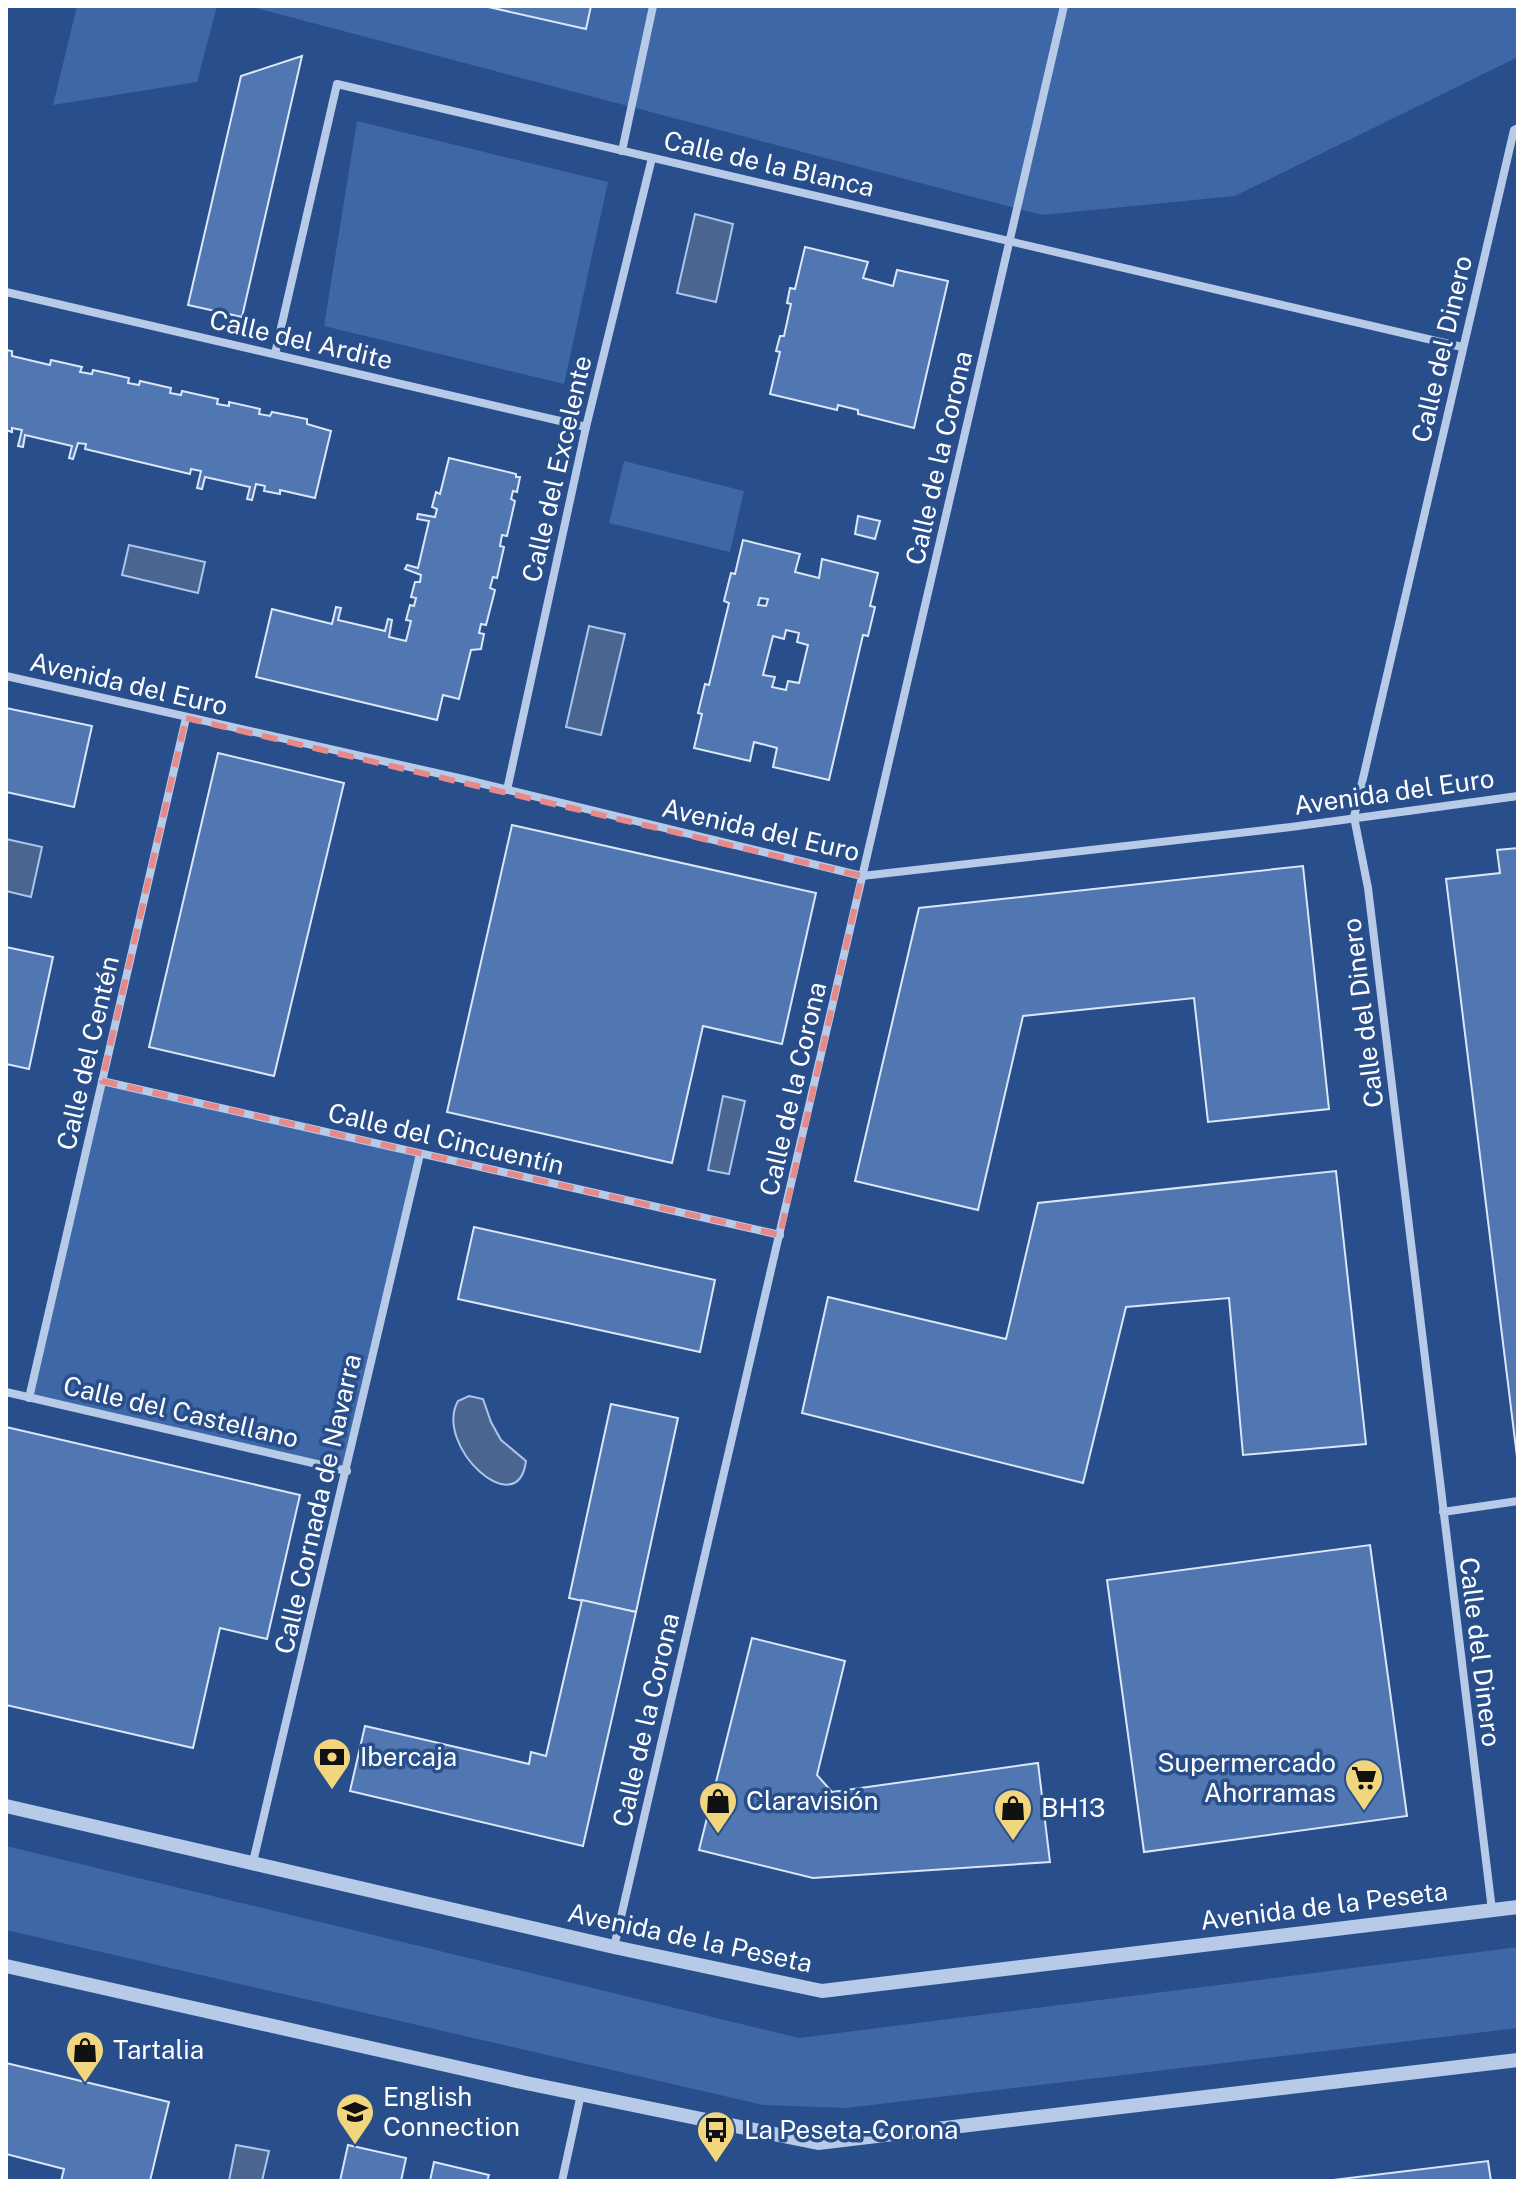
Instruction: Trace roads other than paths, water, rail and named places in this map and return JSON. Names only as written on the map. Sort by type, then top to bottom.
[{"type":"street","points":[[622,151],[653,6]]},
{"type":"street","name":"Calle de la Corona","points":[[614,1947],[1064,6]]},
{"type":"street","name":"Calle de la Blanca","points":[[275,354],[337,84],[1462,347]]},
{"type":"street","name":"Calle del Dinero","points":[[1492,1910],[1368,888],[1354,817],[1462,347],[1514,130],[1518,128]]},
{"type":"street","name":"Calle del Excelente","points":[[507,790],[586,427],[652,158]]},
{"type":"street","name":"Calle del Ardite","points":[[6,292],[586,427]]},
{"type":"street","name":"Avenida del Euro","points":[[6,676],[507,790],[862,876],[1518,796]]},
{"type":"street","name":"Calle del Centén","points":[[29,1398],[186,718]]},
{"type":"street","name":"Calle del Cincuentín","points":[[102,1081],[780,1235]]},
{"type":"street","name":"Calle Cornada de Navarra","points":[[253,1862],[420,1154]]},
{"type":"street","name":"Calle del Castellano","points":[[6,1392],[347,1471]]},
{"type":"street","points":[[1443,1512],[1518,1501]]},
{"type":"street","name":"Avenida de la Peseta","points":[[6,1806],[614,1947],[822,1991],[1518,1907]]},
{"type":"street","points":[[6,1966],[581,2094],[818,2143],[1518,2060]]},
{"type":"street","points":[[562,2181],[581,2094]]},
{"type":"place","name":"Ibercaja","points":[[332,1791]]},
{"type":"place","name":"Supermercado Ahorramas","points":[[1364,1812]]},
{"type":"place","name":"Claravisión","points":[[718,1835]]},
{"type":"place","name":"BH13","points":[[1013,1842]]},
{"type":"place","name":"Tartalia","points":[[85,2084]]},
{"type":"place","name":"English Connection","points":[[355,2146]]},
{"type":"place","name":"La Peseta-Corona","points":[[716,2164]]}]
